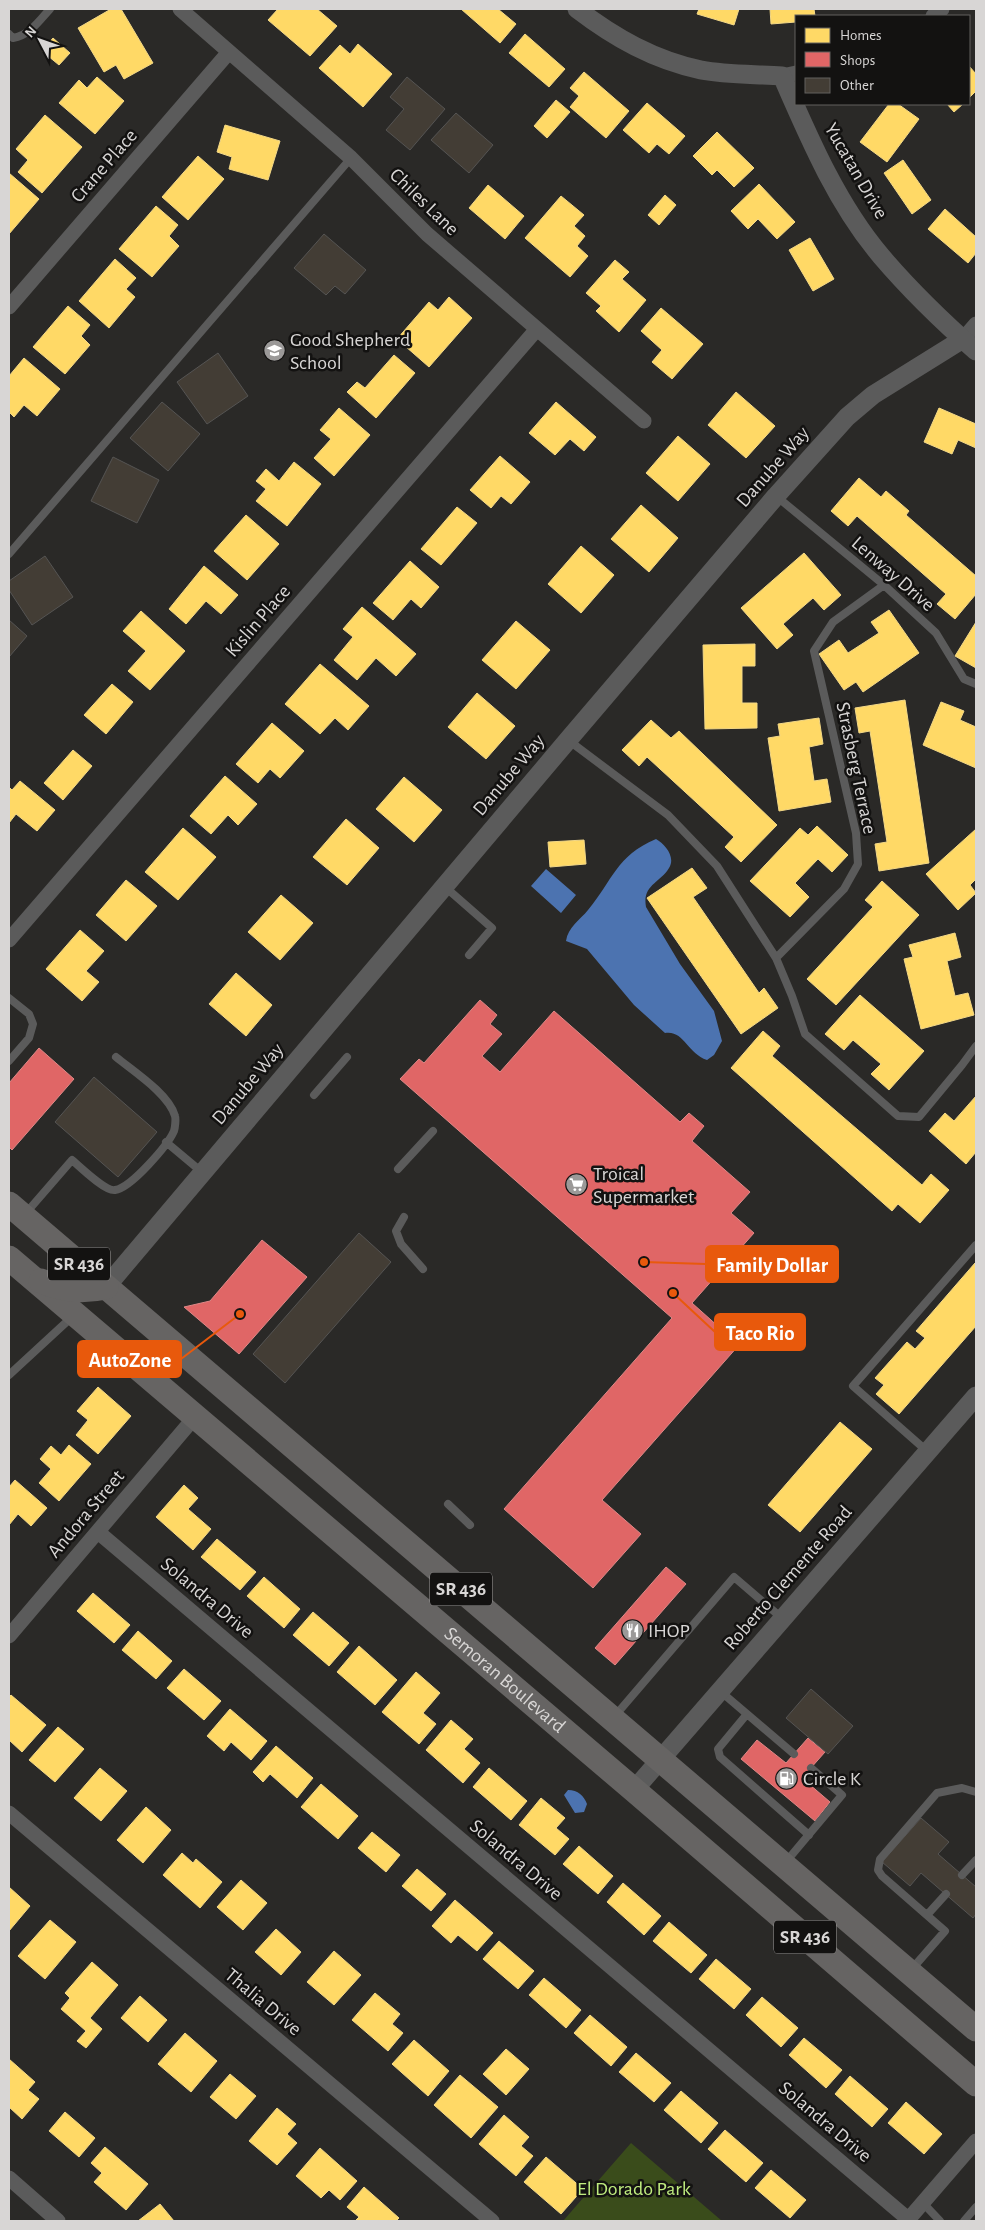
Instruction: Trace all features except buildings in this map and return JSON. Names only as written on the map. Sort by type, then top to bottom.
[{"type":"main road","name":"Semoran Boulevard","points":[[16,1210],[910,1972],[975,2023]]},
{"type":"main road","name":"Semoran Boulevard","points":[[9,1258],[194,1418],[634,1790],[976,2084]]},
{"type":"main road","points":[[29,1276],[60,1289],[87,1291],[106,1288]]},
{"type":"main road","points":[[75,1314],[95,1307],[114,1308],[150,1324]]},
{"type":"street","name":"Chiles Lane","points":[[180,9],[351,158],[427,234],[644,421]]},
{"type":"street","name":"Yucatan Drive","points":[[577,9],[607,32],[649,54],[702,70],[789,74],[795,92]]},
{"type":"street","name":"Crane Place","points":[[9,307],[229,52]]},
{"type":"street","name":"Yucatan Drive","points":[[799,105],[811,141],[853,217],[881,256],[970,345]]},
{"type":"street","name":"Danube Way","points":[[106,1288],[568,740],[776,496],[847,417],[873,394],[970,345],[976,324]]},
{"type":"street","name":"Kislin Place","points":[[9,940],[537,329]]},
{"type":"street","name":"Roberto Clemente Road","points":[[634,1790],[976,1396]]},
{"type":"street","name":"Andora Street","points":[[9,1636],[194,1418]]},
{"type":"street","name":"Solandra Drive","points":[[98,1532],[908,2220]]},
{"type":"street","name":"Thalia Drive","points":[[9,1813],[492,2221]]},
{"type":"street","points":[[908,2220],[976,2141]]},
{"type":"street","points":[[9,2178],[58,2221]]},
{"type":"lane","points":[[9,34],[13,38],[23,36],[50,9]]},
{"type":"lane","points":[[9,554],[351,158]]},
{"type":"lane","name":"Lenway Drive","points":[[776,496],[884,586],[936,633],[964,679],[976,684]]},
{"type":"lane","name":"Strasberg Terrace","points":[[776,958],[844,889],[858,864],[856,833],[814,651],[834,622],[884,586]]},
{"type":"lane","points":[[568,740],[668,815],[717,866],[776,958],[805,1034],[898,1116],[918,1116],[962,1066],[976,1046]]},
{"type":"lane","points":[[444,886],[492,928],[469,955]]},
{"type":"lane","points":[[9,998],[28,1014],[33,1024],[29,1038],[9,1061]]},
{"type":"lane","points":[[16,1210],[72,1160],[107,1189],[115,1190],[126,1185],[166,1142],[174,1130],[175,1116],[166,1099],[116,1056]]},
{"type":"lane","points":[[314,1095],[347,1057]]},
{"type":"lane","points":[[398,1169],[433,1130]]},
{"type":"lane","points":[[166,1142],[203,1173]]},
{"type":"lane","points":[[404,1217],[396,1231],[401,1244],[423,1270]]},
{"type":"lane","points":[[928,1452],[853,1386],[976,1245]]},
{"type":"lane","points":[[9,1375],[75,1314]]},
{"type":"lane","points":[[448,1504],[470,1525]]},
{"type":"lane","points":[[612,1718],[734,1577],[783,1619]]},
{"type":"lane","points":[[720,1691],[794,1754]]},
{"type":"lane","points":[[747,1714],[718,1750],[720,1757],[809,1835]]},
{"type":"lane","points":[[784,1864],[842,1795],[811,1768]]},
{"type":"lane","points":[[910,1972],[945,1931],[882,1876],[878,1870],[880,1859],[937,1793],[962,1788],[976,1792]]},
{"type":"lane","points":[[962,1875],[976,1860]]},
{"type":"lane","points":[[927,1915],[946,1894]]},
{"type":"lane","points":[[923,2203],[940,2221]]},
{"type":"lane","points":[[964,2221],[976,2207]]},
{"type":"green space","name":"El Dorado Park","points":[[631,2143],[722,2221],[563,2221]]},
{"type":"water","points":[[656,839],[668,851],[671,864],[649,889],[645,900],[646,907],[680,964],[714,1011],[722,1041],[714,1055],[707,1060],[700,1057],[677,1035],[665,1033],[634,1005],[587,949],[566,941],[572,928],[588,910],[623,861],[632,853]]},
{"type":"water","points":[[546,869],[576,895],[561,913],[531,886]]},
{"type":"water","points":[[568,1790],[578,1792],[584,1798],[587,1804],[584,1812],[575,1813],[564,1795]]},
{"type":"place","name":"Good Shepherd School","points":[[274,351]]},
{"type":"place","name":"Troical Supermarket","points":[[577,1185]]},
{"type":"place","name":"Family Dollar","points":[[644,1262]]},
{"type":"place","name":"Taco Rio","points":[[673,1293]]},
{"type":"place","name":"AutoZone","points":[[240,1314]]},
{"type":"place","name":"IHOP","points":[[632,1631]]},
{"type":"place","name":"Circle K","points":[[787,1779]]}]
